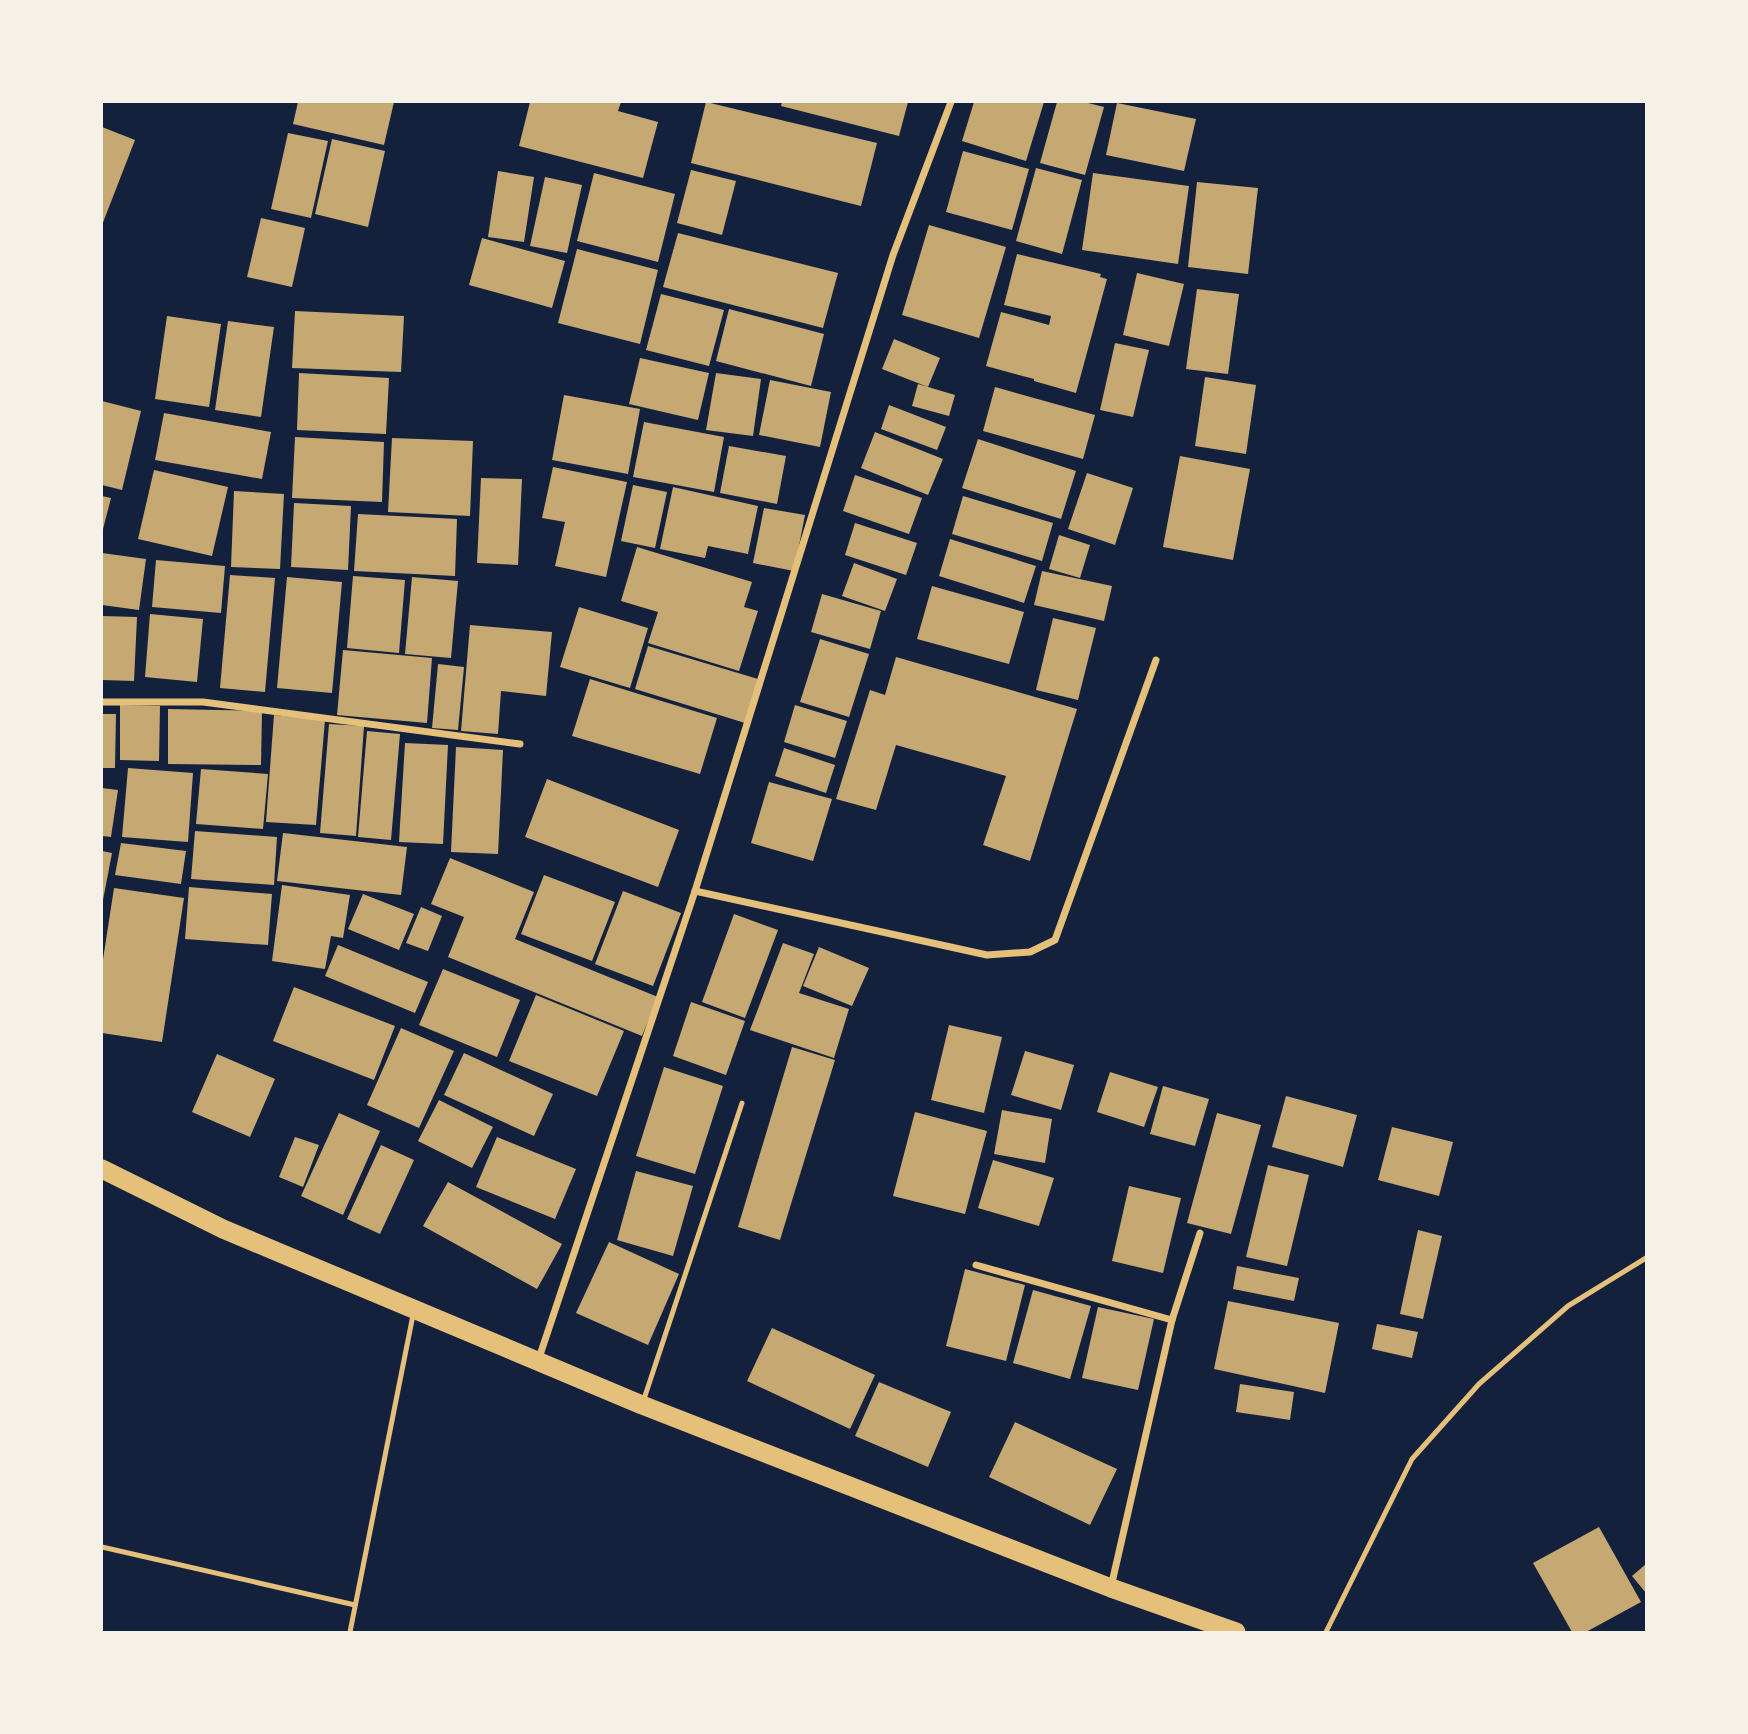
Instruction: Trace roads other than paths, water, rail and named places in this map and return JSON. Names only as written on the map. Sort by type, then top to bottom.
[{"type":"highway","points":[[102,1169],[222,1229],[642,1405],[1111,1588],[1236,1633]]},
{"type":"street","points":[[538,1361],[695,891],[893,255],[951,102]]},
{"type":"street","points":[[695,891],[987,955],[1030,952],[1055,940],[1156,660]]},
{"type":"street","points":[[102,702],[203,702],[520,744]]},
{"type":"street","points":[[1111,1588],[1172,1320],[1200,1233]]},
{"type":"street","points":[[976,1265],[1172,1320]]},
{"type":"lane","points":[[642,1405],[743,1103]]},
{"type":"lane","points":[[1326,1633],[1412,1459],[1479,1384],[1569,1306],[1647,1258]]},
{"type":"lane","points":[[350,1633],[414,1308]]},
{"type":"lane","points":[[102,1547],[355,1605]]}]
